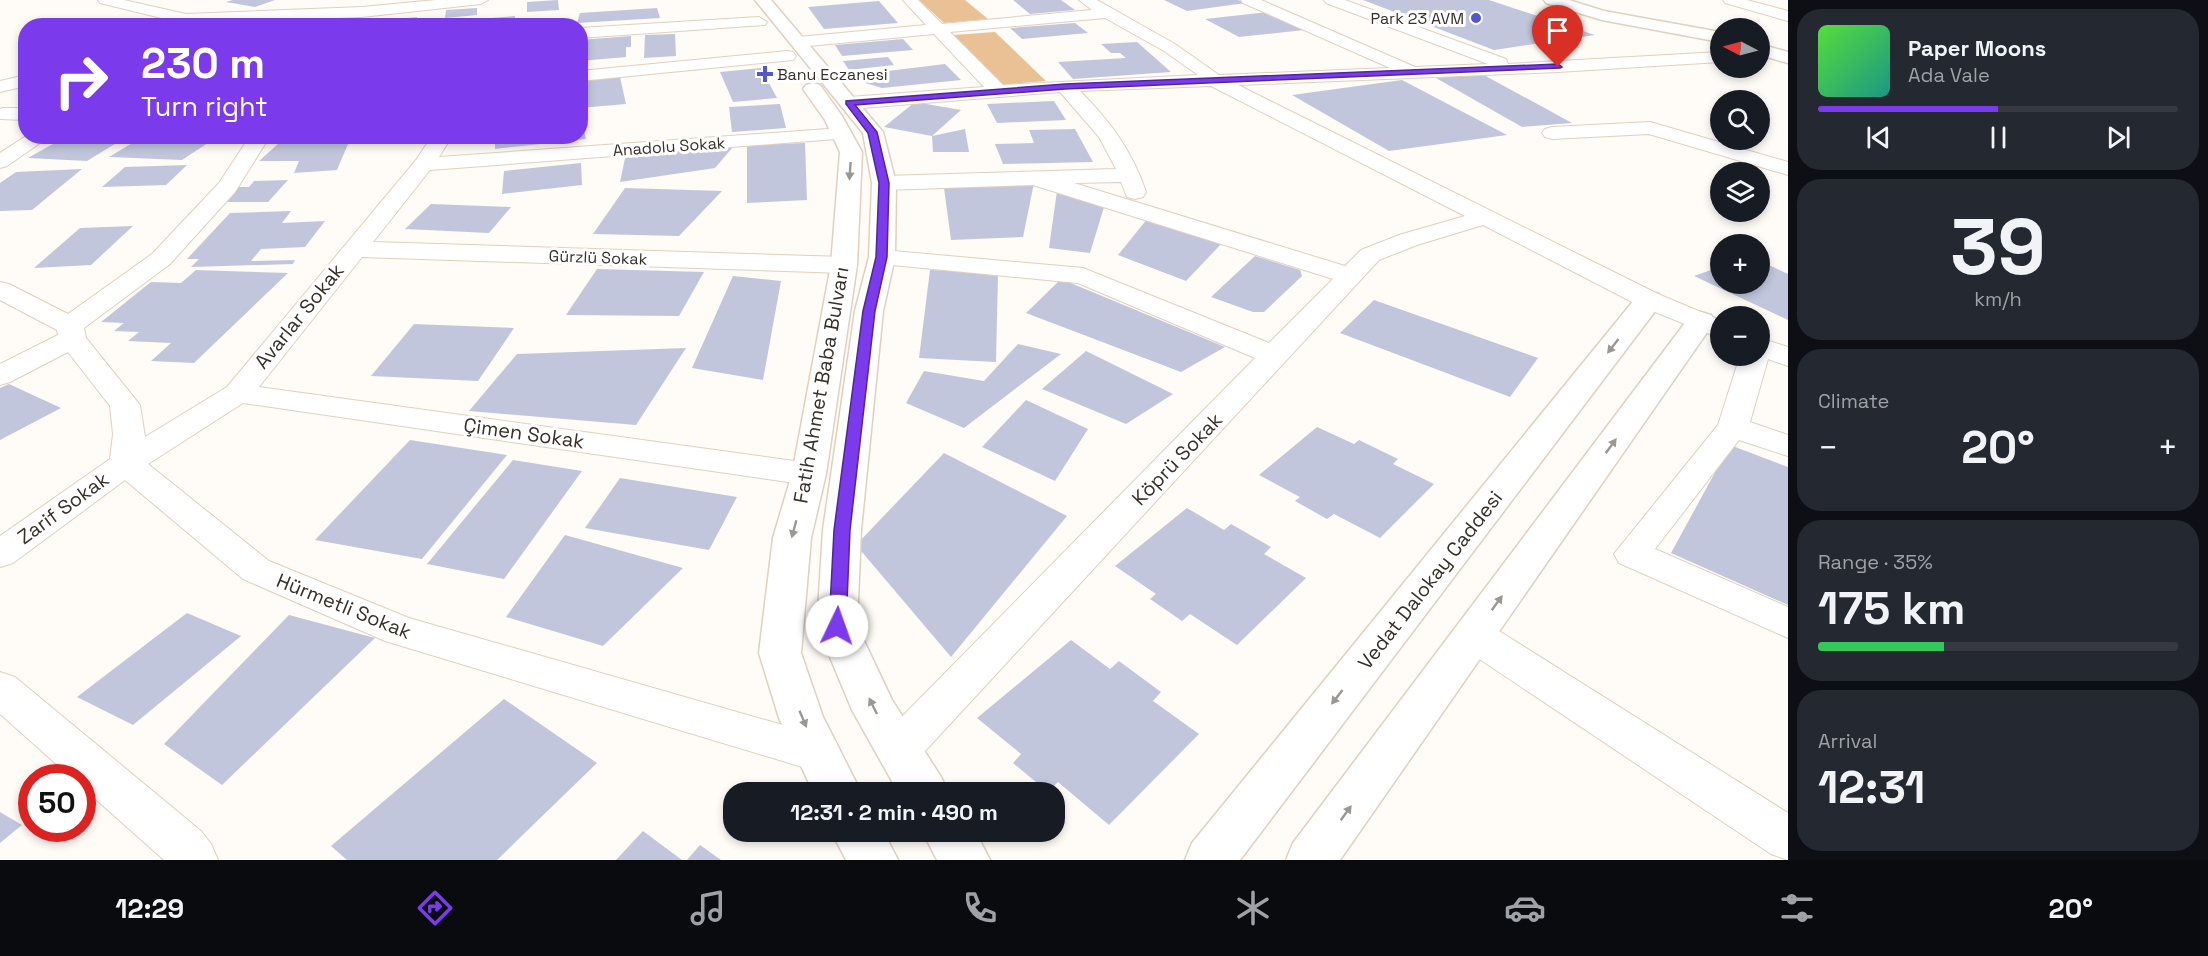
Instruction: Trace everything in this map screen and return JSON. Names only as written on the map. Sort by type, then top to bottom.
[{"type":"main road","points":[[1552,0],[1602,15],[1710,35]]},
{"type":"main road","points":[[1574,0],[1710,28]]},
{"type":"main road","points":[[1600,0],[1710,34]]},
{"type":"main road","name":"Fatih Ahmet Baba Bulvarı","points":[[755,7],[793,49],[849,103],[873,132],[884,183],[882,257],[869,311],[842,530],[837,626],[874,710],[918,782]]},
{"type":"main road","points":[[1695,16],[1710,20]]},
{"type":"main road","name":"Fatih Ahmet Baba Bulvarı","points":[[793,49],[851,152],[844,265],[809,474],[792,538],[780,653],[801,718],[832,782]]},
{"type":"main road","name":"Vedat Dalokay Caddesi","points":[[1210,860],[1649,300]]},
{"type":"main road","points":[[1311,860],[1474,635],[1710,327]]},
{"type":"main road","points":[[862,842],[873,860]]},
{"type":"main road","points":[[954,842],[965,860]]},
{"type":"street","points":[[105,0],[182,18]]},
{"type":"street","points":[[366,18],[481,0]]},
{"type":"street","points":[[910,0],[998,92]]},
{"type":"street","points":[[1086,0],[1203,69],[1216,81],[1649,300],[1710,326]]},
{"type":"street","points":[[1248,0],[1412,72]]},
{"type":"street","points":[[1331,0],[1515,69]]},
{"type":"street","points":[[1730,0],[1788,16]]},
{"type":"street","points":[[588,32],[755,7]]},
{"type":"street","points":[[143,8],[196,8],[235,17]]},
{"type":"street","points":[[588,75],[940,29],[1106,13]]},
{"type":"street","points":[[210,18],[298,18]]},
{"type":"street","points":[[849,103],[1065,86],[1515,69],[1710,58]]},
{"type":"street","points":[[0,71],[18,66]]},
{"type":"street","points":[[0,87],[18,82]]},
{"type":"street","points":[[1065,86],[1090,112],[1120,154],[1131,175],[1140,210]]},
{"type":"street","points":[[1,114],[18,114]]},
{"type":"street","points":[[1552,133],[1650,128],[1788,170]]},
{"type":"street","name":"Anadolu Sokak","points":[[424,164],[842,134]]},
{"type":"street","points":[[0,162],[28,144]]},
{"type":"street","points":[[0,376],[71,333],[161,259],[227,187],[255,144]]},
{"type":"street","name":"Avarlar Sokak","points":[[126,463],[238,393],[424,164],[437,144]]},
{"type":"street","points":[[884,183],[1131,175]]},
{"type":"street","points":[[1034,178],[1351,276]]},
{"type":"street","name":"Köprü Sokak","points":[[898,750],[1370,255],[1408,240],[1486,218]]},
{"type":"street","name":"Gürzlü Sokak","points":[[353,249],[844,265]]},
{"type":"street","points":[[882,257],[1083,276],[1276,356]]},
{"type":"street","points":[[2,293],[71,333],[125,405],[129,434],[126,463]]},
{"type":"street","points":[[1770,350],[1788,357]]},
{"type":"street","points":[[1751,366],[1733,427],[1632,554],[1788,623]]},
{"type":"street","name":"Çimen Sokak","points":[[238,393],[809,474]]},
{"type":"street","points":[[1733,427],[1788,446]]},
{"type":"street","name":"Zarif Sokak","points":[[0,554],[126,463]]},
{"type":"street","name":"Hürmetli Sokak","points":[[126,463],[256,570],[399,630],[819,753]]},
{"type":"street","points":[[1474,635],[1788,839]]},
{"type":"street","points":[[0,689],[184,847],[194,860]]},
{"type":"shaded area","points":[[919,0],[965,0],[988,19],[944,23]]},
{"type":"shaded area","points":[[995,32],[1046,81],[1000,85],[953,35]]},
{"type":"building","points":[[275,0],[255,7],[226,2]]},
{"type":"building","points":[[558,0],[559,10],[527,12],[527,2]]},
{"type":"building","points":[[1013,0],[1061,0],[1075,10],[1030,14]]},
{"type":"building","points":[[1164,0],[1238,0],[1246,3],[1187,11]]},
{"type":"building","name":"Park 23 AVM","points":[[1363,0],[1489,0],[1595,35],[1494,50]]},
{"type":"building","points":[[879,1],[898,23],[824,29],[808,7]]},
{"type":"building","points":[[477,8],[477,15],[445,18],[446,10]]},
{"type":"building","points":[[657,8],[660,18],[588,22],[588,18],[578,18],[580,13]]},
{"type":"building","points":[[1268,12],[1304,30],[1239,37],[1205,19]]},
{"type":"building","points":[[515,16],[515,18],[491,18]]},
{"type":"building","points":[[1075,23],[1088,33],[1022,39],[1010,28]]},
{"type":"building","points":[[675,34],[676,56],[644,58],[645,35]]},
{"type":"building","points":[[631,36],[631,47],[626,47],[626,57],[588,60],[588,39]]},
{"type":"building","points":[[903,39],[913,50],[842,56],[835,45]]},
{"type":"building","points":[[1137,42],[1171,72],[1073,79],[1058,62],[1126,58],[1120,53],[1111,53],[1101,44]]},
{"type":"building","points":[[888,57],[894,65],[849,70],[843,61]]},
{"type":"building","points":[[945,64],[961,80],[882,88],[862,82],[855,75]]},
{"type":"building","points":[[761,68],[777,98],[733,102],[720,72]]},
{"type":"building","points":[[1482,74],[1572,123],[1522,127],[1436,78]]},
{"type":"building","points":[[620,77],[626,104],[588,107],[588,79]]},
{"type":"building","points":[[1402,80],[1507,135],[1389,151],[1292,95]]},
{"type":"building","points":[[1054,101],[1066,120],[997,123],[987,104]]},
{"type":"building","points":[[915,102],[961,110],[932,136],[884,127]]},
{"type":"building","points":[[780,104],[786,128],[732,132],[729,107]]},
{"type":"building","points":[[965,129],[969,152],[933,152],[932,136]]},
{"type":"building","points":[[1075,129],[1093,162],[1003,164],[995,144],[1034,143],[1029,130]]},
{"type":"building","points":[[805,143],[807,200],[747,203],[747,145]]},
{"type":"building","points":[[53,144],[115,144],[87,161],[28,158]]},
{"type":"building","points":[[131,144],[206,144],[182,160],[109,157]]},
{"type":"building","points":[[278,144],[348,144],[337,170],[294,173],[299,161],[259,161]]},
{"type":"building","points":[[495,144],[540,144],[495,149]]},
{"type":"building","points":[[733,147],[715,168],[620,182],[627,149]]},
{"type":"building","points":[[581,163],[582,185],[502,194],[504,171]]},
{"type":"building","points":[[187,165],[166,185],[102,187],[125,167]]},
{"type":"building","points":[[82,169],[32,210],[0,211],[0,183],[16,172]]},
{"type":"building","points":[[288,180],[268,202],[220,202],[235,187],[249,187],[254,181]]},
{"type":"building","points":[[1034,183],[1023,237],[951,240],[944,188]]},
{"type":"building","points":[[625,188],[722,191],[679,236],[593,234]]},
{"type":"building","points":[[1057,191],[1104,207],[1090,253],[1049,248]]},
{"type":"building","points":[[431,204],[511,207],[489,233],[405,229]]},
{"type":"building","points":[[291,211],[282,223],[325,221],[305,247],[261,249],[251,261],[295,260],[293,264],[191,267],[199,259],[187,259],[230,213]]},
{"type":"building","points":[[1148,218],[1222,243],[1186,281],[1118,255]]},
{"type":"building","points":[[133,226],[91,265],[34,268],[80,228]]},
{"type":"building","points":[[1255,256],[1300,270],[1302,276],[1264,312],[1253,312],[1211,297]]},
{"type":"building","points":[[1770,266],[1788,274],[1788,320],[1770,312],[1770,306],[1758,306],[1732,294],[1770,294]]},
{"type":"building","points":[[597,269],[704,272],[679,316],[566,315]]},
{"type":"building","points":[[196,270],[288,273],[194,363],[151,361],[171,343],[128,341],[139,332],[114,331],[124,323],[101,322],[151,282],[181,283]]},
{"type":"building","points":[[930,270],[998,273],[996,362],[919,358]]},
{"type":"building","points":[[1710,270],[1710,283],[1694,276]]},
{"type":"building","points":[[733,276],[781,281],[763,380],[692,368]]},
{"type":"building","points":[[1061,279],[1225,347],[1181,372],[1026,313]]},
{"type":"building","points":[[1374,300],[1538,358],[1510,397],[1340,333]]},
{"type":"building","points":[[414,324],[514,328],[478,381],[371,376]]},
{"type":"building","points":[[1018,344],[1061,354],[964,428],[906,403],[924,371],[984,381]]},
{"type":"building","points":[[686,348],[636,425],[469,411],[517,354]]},
{"type":"building","points":[[1086,351],[1173,394],[1126,424],[1042,389]]},
{"type":"building","points":[[9,384],[61,408],[0,440],[0,388]]},
{"type":"building","points":[[1026,400],[1088,429],[1055,481],[982,447]]},
{"type":"building","points":[[1317,427],[1354,444],[1359,440],[1398,459],[1393,464],[1434,484],[1380,538],[1334,514],[1327,519],[1295,501],[1300,497],[1259,475]]},
{"type":"building","points":[[410,440],[507,455],[422,559],[315,540]]},
{"type":"building","points":[[1730,445],[1788,467],[1788,605],[1671,553]]},
{"type":"building","points":[[944,453],[1067,516],[951,657],[856,545]]},
{"type":"building","points":[[513,460],[582,471],[504,579],[427,564]]},
{"type":"building","points":[[620,478],[737,497],[709,550],[585,528]]},
{"type":"building","points":[[1187,508],[1224,530],[1231,524],[1271,547],[1264,554],[1306,578],[1237,645],[1190,614],[1182,621],[1150,599],[1156,594],[1115,566]]},
{"type":"building","points":[[565,535],[683,568],[603,646],[506,617]]},
{"type":"building","points":[[187,613],[241,636],[133,725],[77,697]]},
{"type":"building","points":[[289,615],[375,638],[222,785],[164,744]]},
{"type":"building","points":[[1071,640],[1110,669],[1119,661],[1161,692],[1153,701],[1199,734],[1109,825],[1065,788],[1065,782],[1036,782],[1013,763],[1021,754],[977,718]]},
{"type":"building","points":[[504,699],[597,763],[497,860],[347,860],[331,846]]},
{"type":"building","points":[[0,812],[18,823],[18,828],[0,843]]},
{"type":"building","points":[[643,831],[682,860],[616,860]]},
{"type":"building","points":[[700,845],[721,860],[687,860]]},
{"type":"place","name":"Park 23 AVM","points":[[1476,18]]},
{"type":"place","name":"Banu Eczanesi","points":[[765,74]]},
{"type":"route","points":[[837,626],[842,530],[869,311],[882,257],[884,183],[873,132],[849,103],[1065,86],[1558,67]]}]
